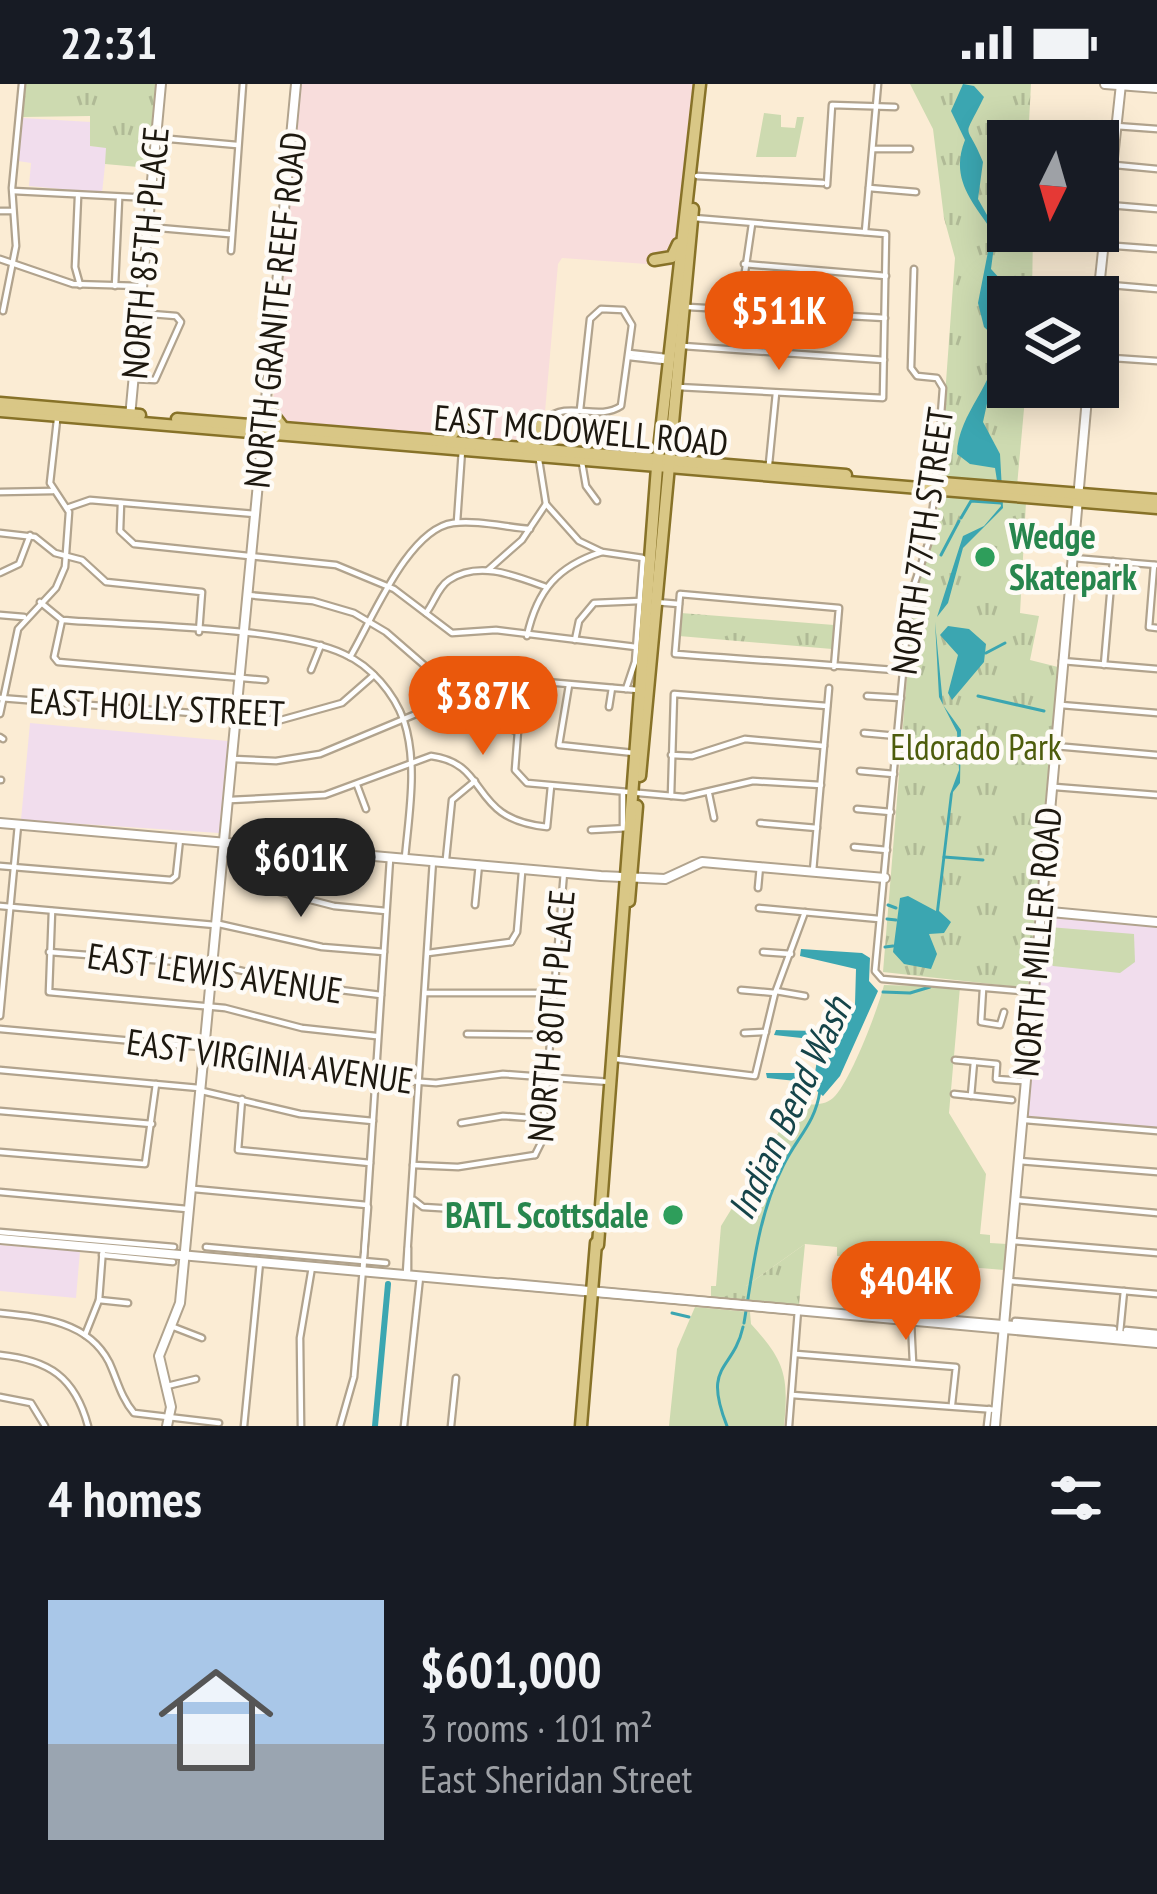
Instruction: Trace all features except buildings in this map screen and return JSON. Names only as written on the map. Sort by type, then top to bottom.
[{"type":"main road","points":[[662,463],[676,387],[678,282],[697,176],[704,84]]},
{"type":"main road","points":[[678,282],[672,267],[654,260],[676,254],[691,218],[704,84]]},
{"type":"main road","points":[[581,1426],[628,877],[637,690],[675,357],[682,236]]},
{"type":"main road","points":[[266,404],[273,420],[284,428]]},
{"type":"main road","name":"EAST MCDOWELL ROAD","points":[[6,408],[1157,504]]},
{"type":"main road","points":[[444,441],[458,435],[465,420]]},
{"type":"main road","points":[[493,445],[533,442],[542,426]]},
{"type":"main road","points":[[542,426],[546,444],[578,454]]},
{"type":"main road","name":"EAST MCDOWELL ROAD","points":[[263,430],[493,445],[539,453]]},
{"type":"main road","points":[[628,877],[626,828],[637,690]]},
{"type":"main road","points":[[598,1245],[603,1227],[600,1208]]},
{"type":"street","points":[[3,311],[12,265],[12,191],[22,84]]},
{"type":"street","name":"NORTH 85TH PLACE","points":[[130,418],[161,84]]},
{"type":"street","points":[[231,251],[243,84]]},
{"type":"street","name":"NORTH GRANITE REEF ROAD","points":[[168,1422],[169,1399],[159,1356],[178,1309],[296,84]]},
{"type":"street","points":[[865,232],[878,84]]},
{"type":"street","points":[[1106,84],[1157,88]]},
{"type":"street","points":[[1117,120],[1121,85]]},
{"type":"street","points":[[697,176],[825,184],[833,104],[895,107]]},
{"type":"street","points":[[1119,126],[1157,129]]},
{"type":"street","points":[[156,137],[237,145]]},
{"type":"street","points":[[872,148],[910,149]]},
{"type":"street","points":[[1119,166],[1157,169]]},
{"type":"street","points":[[869,188],[916,192]]},
{"type":"street","points":[[12,191],[151,198]]},
{"type":"street","points":[[78,197],[75,267],[80,285]]},
{"type":"street","points":[[115,286],[119,199]]},
{"type":"street","points":[[1119,206],[1157,209]]},
{"type":"street","points":[[0,212],[13,211]]},
{"type":"street","points":[[675,357],[688,307],[691,218],[886,234],[882,401],[676,387]]},
{"type":"street","points":[[740,308],[752,224]]},
{"type":"street","points":[[148,226],[229,234]]},
{"type":"street","points":[[1119,245],[1157,249]]},
{"type":"street","points":[[0,259],[80,285],[142,286]]},
{"type":"street","points":[[744,264],[886,276]]},
{"type":"street","name":"NORTH 77TH STREET","points":[[914,269],[911,368],[917,376],[937,378],[943,388],[929,537],[910,596],[879,919],[878,977],[983,988]]},
{"type":"street","points":[[1119,286],[1157,289]]},
{"type":"street","points":[[688,307],[885,318]]},
{"type":"street","points":[[247,595],[313,601],[371,622],[427,670],[637,690],[636,647],[647,602],[641,556],[602,552],[579,542],[546,504],[539,453],[542,426],[561,409],[611,413],[623,402],[632,330],[630,317],[620,309],[601,309],[590,320],[580,410]]},
{"type":"street","points":[[134,379],[155,380],[180,317],[139,313]]},
{"type":"street","points":[[629,355],[884,360]]},
{"type":"street","points":[[1119,358],[1157,361]]},
{"type":"street","points":[[768,472],[776,393]]},
{"type":"street","name":"NORTH MILLER ROAD","points":[[991,1426],[1008,1325],[1018,1160],[1086,408]]},
{"type":"street","points":[[0,715],[24,617],[58,584],[66,556],[68,508],[54,491],[51,477],[57,412]]},
{"type":"street","points":[[457,522],[465,420]]},
{"type":"street","points":[[578,454],[583,478],[597,501]]},
{"type":"street","points":[[0,492],[54,491]]},
{"type":"street","points":[[68,508],[90,500],[255,514]]},
{"type":"street","points":[[121,503],[119,527],[132,543],[252,546],[336,565],[391,586],[452,633],[636,647]]},
{"type":"street","points":[[488,570],[530,529],[546,504]]},
{"type":"street","points":[[350,657],[419,541],[457,522],[530,529]]},
{"type":"street","points":[[0,532],[30,536],[86,562],[106,582],[202,592],[200,632]]},
{"type":"street","points":[[0,573],[20,564],[30,536]]},
{"type":"street","points":[[579,542],[579,560]]},
{"type":"street","points":[[527,636],[546,586],[579,560],[602,552]]},
{"type":"street","points":[[1070,558],[1156,565],[1153,628]]},
{"type":"street","points":[[499,561],[503,571]]},
{"type":"street","points":[[1104,665],[1113,561]]},
{"type":"street","points":[[459,566],[460,586]]},
{"type":"street","points":[[426,613],[444,584],[459,576],[503,571],[546,586]]},
{"type":"street","points":[[834,668],[839,608],[680,594],[675,654],[834,668],[903,671]]},
{"type":"street","points":[[40,602],[62,620],[321,645],[350,657],[374,675],[402,718],[411,760],[405,858]]},
{"type":"street","points":[[574,641],[579,621],[594,603],[680,604]]},
{"type":"street","points":[[0,615],[24,617]]},
{"type":"street","points":[[62,620],[55,661],[265,680]]},
{"type":"street","points":[[311,670],[321,645]]},
{"type":"street","points":[[0,657],[13,658]]},
{"type":"street","points":[[1061,662],[1157,669]]},
{"type":"street","name":"EAST HOLLY STREET","points":[[3,698],[235,719],[314,714],[347,700],[374,675]]},
{"type":"street","points":[[514,679],[515,766],[520,779],[670,796],[709,794],[753,781],[821,785]]},
{"type":"street","points":[[569,685],[559,746],[634,753]]},
{"type":"street","points":[[609,707],[612,688]]},
{"type":"street","points":[[814,871],[829,688]]},
{"type":"street","points":[[670,796],[668,755],[674,694],[827,706]]},
{"type":"street","points":[[867,695],[901,698]]},
{"type":"street","points":[[1058,704],[1157,713]]},
{"type":"street","points":[[231,759],[276,761],[320,754],[416,714]]},
{"type":"street","points":[[460,717],[484,718],[518,732]]},
{"type":"street","points":[[864,733],[897,736]]},
{"type":"street","points":[[668,755],[745,739],[824,746]]},
{"type":"street","points":[[1054,746],[1157,755]]},
{"type":"street","points":[[227,800],[325,795],[411,760],[438,756],[466,769],[496,817],[548,827],[551,786]]},
{"type":"street","points":[[466,769],[473,760]]},
{"type":"street","points":[[860,771],[894,774]]},
{"type":"street","points":[[446,861],[452,800],[475,781]]},
{"type":"street","points":[[357,785],[366,809]]},
{"type":"street","points":[[1051,786],[1157,795]]},
{"type":"street","points":[[709,794],[715,818]]},
{"type":"street","points":[[325,795],[328,806]]},
{"type":"street","points":[[857,809],[891,812]]},
{"type":"street","points":[[0,823],[344,857],[390,856],[628,877],[668,878],[699,862],[885,878]]},
{"type":"street","points":[[760,824],[817,828]]},
{"type":"street","points":[[0,1016],[18,825]]},
{"type":"street","points":[[591,830],[626,828]]},
{"type":"street","points":[[0,866],[174,879],[180,839]]},
{"type":"street","points":[[267,846],[264,888],[324,904],[386,911]]},
{"type":"street","points":[[854,847],[887,850]]},
{"type":"street","points":[[340,1426],[354,1376],[390,856]]},
{"type":"street","points":[[407,1276],[434,860]]},
{"type":"street","points":[[475,905],[479,864]]},
{"type":"street","points":[[758,888],[760,866]]},
{"type":"street","points":[[428,953],[513,944],[523,868]]},
{"type":"street","name":"NORTH 80TH PLACE","points":[[413,1165],[458,1167],[537,1157],[564,872]]},
{"type":"street","points":[[0,907],[215,924],[322,947],[384,952]]},
{"type":"street","points":[[759,908],[879,919]]},
{"type":"street","points":[[52,911],[46,991],[207,1006],[302,1028],[379,1036]]},
{"type":"street","points":[[1040,911],[1157,922]]},
{"type":"street","points":[[612,1059],[757,1073],[776,992],[805,912]]},
{"type":"street","name":"EAST LEWIS AVENUE","points":[[48,952],[211,965],[381,994]]},
{"type":"street","points":[[763,952],[791,955]]},
{"type":"street","points":[[1004,1012],[1000,1025],[981,1022],[983,988],[1033,992]]},
{"type":"street","points":[[741,990],[805,996]]},
{"type":"street","points":[[425,993],[554,993]]},
{"type":"street","name":"EAST VIRGINIA AVENUE","points":[[0,1029],[203,1048],[295,1070],[376,1079],[419,1082],[503,1074],[610,1082]]},
{"type":"street","points":[[744,1033],[766,1032]]},
{"type":"street","points":[[467,1034],[550,1034]]},
{"type":"street","points":[[955,1060],[998,1064],[994,1098]]},
{"type":"street","points":[[971,1096],[974,1062]]},
{"type":"street","points":[[0,1070],[199,1089],[300,1114],[373,1121]]},
{"type":"street","points":[[996,1079],[1025,1081]]},
{"type":"street","points":[[0,1152],[146,1163],[156,1084]]},
{"type":"street","points":[[954,1094],[1012,1100]]},
{"type":"street","points":[[242,1099],[238,1150],[370,1162]]},
{"type":"street","points":[[0,1111],[152,1124]]},
{"type":"street","points":[[461,1124],[503,1116],[544,1119]]},
{"type":"street","points":[[1022,1119],[1157,1131]]},
{"type":"street","points":[[1018,1160],[1157,1172]]},
{"type":"street","points":[[189,1188],[367,1204]]},
{"type":"street","points":[[0,1192],[187,1209]]},
{"type":"street","points":[[412,1198],[423,1207],[472,1210]]},
{"type":"street","points":[[1015,1200],[1157,1213]]},
{"type":"street","points":[[411,1216],[423,1207]]},
{"type":"street","points":[[0,1236],[174,1247]]},
{"type":"street","points":[[0,1236],[173,1262]]},
{"type":"street","points":[[1012,1240],[1157,1253]]},
{"type":"street","points":[[206,1247],[260,1262],[386,1264]]},
{"type":"street","points":[[102,1252],[236,1255],[309,1263]]},
{"type":"street","points":[[84,1336],[99,1300],[102,1252]]},
{"type":"street","points":[[244,1426],[260,1262]]},
{"type":"street","points":[[852,1314],[856,1262]]},
{"type":"street","points":[[301,1426],[309,1263]]},
{"type":"street","points":[[363,1265],[407,1276],[1120,1334]]},
{"type":"street","points":[[953,1320],[958,1271]]},
{"type":"street","points":[[404,1426],[420,1277]]},
{"type":"street","points":[[855,1279],[956,1293]]},
{"type":"street","points":[[1009,1281],[1157,1294]]},
{"type":"street","points":[[180,1288],[197,1287]]},
{"type":"street","points":[[1120,1334],[1124,1291]]},
{"type":"street","points":[[594,1292],[710,1302]]},
{"type":"street","points":[[99,1300],[128,1303]]},
{"type":"street","points":[[789,1426],[798,1310]]},
{"type":"street","points":[[0,1313],[51,1318],[84,1336],[107,1358],[134,1413],[168,1422],[219,1424]]},
{"type":"street","points":[[852,1314],[911,1322],[1038,1325],[1157,1338]]},
{"type":"street","points":[[911,1322],[913,1363]]},
{"type":"street","points":[[171,1326],[202,1338]]},
{"type":"street","points":[[796,1354],[956,1367],[952,1407]]},
{"type":"street","points":[[0,1355],[36,1360],[60,1372],[75,1391],[88,1426]]},
{"type":"street","points":[[452,1426],[456,1378]]},
{"type":"street","points":[[167,1386],[196,1379]]},
{"type":"street","points":[[792,1395],[993,1410]]},
{"type":"street","points":[[0,1397],[31,1403],[45,1426]]},
{"type":"shaded area","points":[[300,84],[695,84],[675,266],[562,258],[558,264],[542,446],[288,425],[272,415]]},
{"type":"shaded area","points":[[23,118],[91,122],[90,146],[107,147],[102,193],[29,186],[31,163],[18,161]]},
{"type":"shaded area","points":[[30,723],[228,741],[219,833],[21,820]]},
{"type":"shaded area","points":[[1044,917],[1157,927],[1157,1127],[1028,1116]]},
{"type":"shaded area","points":[[0,1245],[80,1251],[76,1298],[0,1291]]},
{"type":"green space","points":[[25,84],[157,84],[149,168],[105,164],[106,148],[90,146],[90,116],[22,117]]},
{"type":"green space","points":[[910,84],[1031,84],[1029,120],[987,120],[987,252],[1033,252],[1032,276],[987,276],[987,408],[1024,408],[1017,486],[939,478],[955,258],[944,218],[933,129]]},
{"type":"green space","points":[[764,113],[781,115],[781,127],[795,128],[797,117],[804,117],[796,157],[756,157]]},
{"type":"green space","name":"Eldorado Park","points":[[939,496],[1026,502],[1020,613],[1039,616],[1030,660],[1058,667],[1028,988],[883,972],[913,602],[935,533]]},
{"type":"green space","points":[[681,613],[834,625],[832,649],[679,636]]},
{"type":"green space","points":[[1049,927],[1134,934],[1135,962],[1120,973],[1053,966],[1044,952]]},
{"type":"green space","points":[[884,985],[960,987],[949,1113],[986,1174],[980,1234],[990,1235],[990,1243],[1007,1244],[1004,1270],[837,1256],[837,1247],[805,1244],[746,1286],[716,1286],[721,1226],[796,1104],[825,1103],[840,1090],[863,1045]]},
{"type":"green space","points":[[805,1244],[799,1305],[711,1297],[711,1286],[746,1286]]},
{"type":"green space","points":[[695,1307],[750,1312],[751,1324],[782,1370],[784,1426],[669,1426],[677,1349]]},
{"type":"water","points":[[963,84],[974,86],[984,97],[968,131],[983,162],[978,199],[987,224],[961,177],[965,140],[951,111]]},
{"type":"water","points":[[988,252],[993,252],[991,269],[997,276],[987,276],[987,330],[978,303]]},
{"type":"water","points":[[987,378],[983,422],[1000,454],[1003,508],[963,548],[948,603],[937,617],[963,536],[984,526],[1001,506],[995,468],[970,464],[957,454],[964,424]]},
{"type":"water","points":[[935,622],[943,705],[939,697]]},
{"type":"water","points":[[948,626],[969,629],[986,644],[984,662],[952,700],[948,693],[958,655],[940,635]]},
{"type":"water","points":[[943,706],[961,730],[960,783],[953,792],[939,911],[951,922],[944,933],[929,934],[937,954],[931,969],[904,964],[893,952],[900,898],[908,896],[936,911],[950,794],[959,770],[957,732]]},
{"type":"water","points":[[801,949],[862,953],[870,958],[869,981],[878,991],[840,1076],[823,1096],[806,1082],[767,1078],[766,1073],[804,1073],[809,1078],[815,1073],[820,1040],[774,1035],[776,1030],[814,1031],[822,1020],[837,1026],[855,1004],[856,969],[800,956]]},
{"type":"waterway","points":[[961,518],[971,501],[1001,503]]},
{"type":"waterway","points":[[941,555],[959,521]]},
{"type":"waterway","points":[[986,653],[1005,643]]},
{"type":"waterway","points":[[978,696],[1044,711]]},
{"type":"waterway","points":[[944,857],[983,860]]},
{"type":"waterway","points":[[888,905],[896,908]]},
{"type":"waterway","points":[[887,919],[896,920]]},
{"type":"waterway","points":[[885,947],[893,946]]},
{"type":"waterway","name":"Indian Bend Wash","points":[[883,992],[910,993],[930,987]]},
{"type":"waterway","name":"Indian Bend Wash","points":[[744,1323],[768,1204],[783,1166],[814,1113],[820,1091]]},
{"type":"waterway","points":[[375,1426],[388,1284]]},
{"type":"waterway","points":[[672,1313],[689,1317]]},
{"type":"waterway","name":"Indian Bend Wash","points":[[727,1426],[718,1379],[743,1327]]},
{"type":"place","name":"Wedge Skatepark","points":[[985,557]]},
{"type":"place","name":"BATL Scottsdale","points":[[673,1215]]}]
